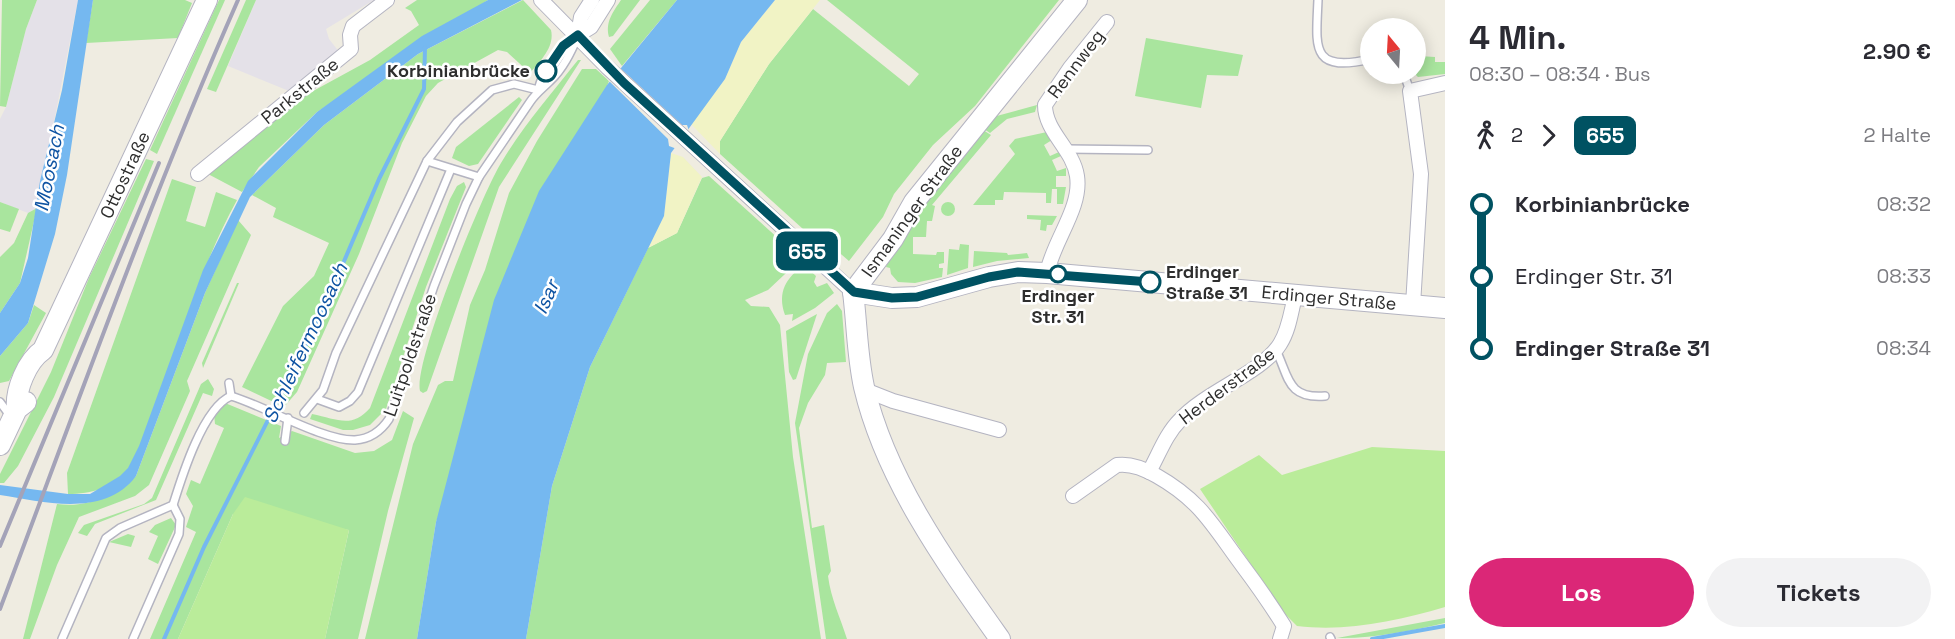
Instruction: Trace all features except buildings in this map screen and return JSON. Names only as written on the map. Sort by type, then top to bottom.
[{"type":"street","name":"Ottostraße","points":[[0,445],[10,410],[27,401],[37,380],[45,359],[43,350],[207,0]]},
{"type":"street","name":"Parkstraße","points":[[198,174],[351,49],[350,34],[353,26],[387,0]]},
{"type":"street","points":[[541,0],[607,67],[854,292]]},
{"type":"street","name":"Luitpoldstraße","points":[[578,35],[581,17],[592,0]]},
{"type":"street","name":"Luitpoldstraße","points":[[578,35],[591,27],[608,0]]},
{"type":"street","name":"Ismaninger Straße","points":[[1000,639],[911,504],[865,390],[858,351],[854,292],[893,239],[920,194],[1077,0]]},
{"type":"street","name":"Rennweg","points":[[1047,273],[1078,186],[1077,173],[1066,149],[1049,124],[1045,105],[1070,68],[1107,22]]},
{"type":"street","points":[[1413,305],[1421,174],[1410,91],[1445,83]]},
{"type":"street","name":"Erdinger Straße","points":[[854,292],[906,299],[937,294],[989,277],[1018,272],[1445,308]]},
{"type":"street","name":"Herderstraße","points":[[1149,472],[1170,433],[1181,418],[1205,398],[1265,361],[1275,350],[1289,323],[1295,296]]},
{"type":"street","points":[[865,390],[893,401],[999,430]]},
{"type":"street","points":[[1073,496],[1117,465],[1129,465],[1149,472],[1190,496],[1213,524],[1284,626],[1280,639]]},
{"type":"lane","points":[[1318,0],[1316,45],[1319,54],[1344,63],[1360,61]]},
{"type":"lane","name":"Luitpoldstraße","points":[[231,396],[254,402],[323,432],[353,440],[375,434],[384,427],[389,419],[451,239],[479,177],[538,90],[560,69],[570,54],[578,35]]},
{"type":"lane","points":[[304,412],[317,399],[336,353],[427,160],[457,122],[492,90],[514,84],[538,90]]},
{"type":"lane","points":[[1408,84],[1410,91]]},
{"type":"lane","points":[[1066,149],[1148,150]]},
{"type":"lane","points":[[427,160],[479,177]]},
{"type":"lane","points":[[317,399],[339,407],[350,401],[358,392],[451,169]]},
{"type":"lane","points":[[1275,350],[1292,387],[1309,397],[1325,396]]},
{"type":"lane","points":[[134,639],[179,534],[180,519],[173,505],[184,472],[210,415],[222,400],[231,396],[229,383]]},
{"type":"lane","points":[[285,416],[285,441]]},
{"type":"lane","points":[[62,639],[106,538],[120,528],[173,505]]},
{"type":"shaded area","points":[[37,0],[78,0],[37,208],[28,213],[0,202],[0,119],[6,107],[26,29]]},
{"type":"shaded area","points":[[256,0],[374,0],[326,29],[329,39],[340,53],[289,91],[228,66]]},
{"type":"green space","points":[[2,0],[37,0],[26,29],[6,107],[0,106]]},
{"type":"green space","points":[[93,0],[185,0],[192,3],[178,38],[86,43]]},
{"type":"green space","points":[[219,0],[225,0],[157,154],[150,150]]},
{"type":"green space","points":[[246,0],[256,0],[216,92],[207,89]]},
{"type":"green space","points":[[417,0],[488,0],[317,112],[259,167],[242,192],[208,174],[304,96],[370,60],[419,25],[411,11],[405,8]]},
{"type":"green space","points":[[523,0],[551,30],[551,42],[542,59],[530,73],[507,52],[498,50],[438,83],[426,96],[402,143],[359,254],[297,392],[284,407],[242,387],[283,306],[314,276],[329,243],[273,217],[276,208],[252,195],[324,125],[418,54]]},
{"type":"green space","points":[[621,0],[640,0],[613,36],[609,37],[609,22]]},
{"type":"green space","points":[[650,0],[677,0],[622,66],[610,49]]},
{"type":"green space","points":[[827,0],[1059,0],[975,106],[933,145],[894,194],[883,217],[849,261],[813,230],[803,229],[720,154],[720,141],[769,64],[813,9],[909,86],[919,74]]},
{"type":"green space","points":[[1146,38],[1243,55],[1238,76],[1207,75],[1201,108],[1135,96]]},
{"type":"green space","points":[[1426,56],[1435,57],[1435,62],[1445,62],[1445,74],[1426,76]]},
{"type":"green space","points":[[578,60],[581,60],[499,187],[427,391],[423,393],[420,391],[421,374],[427,348],[451,278],[479,208],[501,163],[519,136]]},
{"type":"green space","points":[[582,69],[596,69],[609,81],[436,522],[417,639],[365,639],[413,444],[438,385],[445,381],[453,381],[470,305],[485,270],[509,193],[537,141]]},
{"type":"green space","points":[[519,97],[522,100],[478,164],[469,166],[452,158],[456,147]]},
{"type":"green space","points":[[1037,105],[1035,112],[1007,119],[990,133],[984,129],[993,117]]},
{"type":"green space","points":[[983,130],[991,135],[932,205],[935,206],[932,221],[927,221],[926,237],[913,237],[913,254],[936,255],[937,252],[944,252],[944,263],[939,264],[939,268],[943,268],[942,277],[915,283],[898,282],[891,274],[890,268],[886,267],[887,264],[924,205]]},
{"type":"green space","points":[[1047,132],[1052,140],[1044,145],[1050,156],[1059,152],[1061,156],[1052,160],[1057,171],[1066,168],[1066,176],[1056,176],[1056,187],[1066,187],[1063,204],[1057,204],[1057,189],[1052,189],[1051,203],[1046,203],[1046,193],[1004,192],[1003,200],[995,200],[995,205],[973,205],[1015,154],[1009,146],[1015,139]]},
{"type":"green space","points":[[146,159],[154,161],[54,397],[18,466],[4,483],[0,483],[0,474],[51,372],[89,278]]},
{"type":"green space","points":[[709,176],[801,259],[768,290],[745,300],[751,306],[769,307],[780,325],[793,457],[821,639],[526,639],[552,486],[590,367],[648,248],[677,233],[702,178]]},
{"type":"green space","points":[[172,179],[196,187],[186,221],[205,227],[216,192],[237,200],[205,269],[147,429],[129,468],[110,485],[85,493],[68,494],[67,473]]},
{"type":"green space","points":[[464,182],[466,187],[426,287],[386,409],[370,425],[353,430],[343,430],[310,419],[312,414],[337,420],[350,420],[357,418],[370,408],[450,199],[457,186]]},
{"type":"green space","points":[[0,202],[19,209],[10,232],[0,229]]},
{"type":"green space","points":[[945,202],[951,202],[955,209],[951,216],[945,216],[941,212],[941,206]]},
{"type":"green space","points":[[37,208],[20,283],[0,313],[0,257],[14,243],[28,213]]},
{"type":"green space","points":[[1027,215],[1057,216],[1052,225],[1047,225],[1046,231],[1040,230],[1041,220],[1027,219]]},
{"type":"green space","points":[[238,220],[251,235],[187,381],[190,391],[149,485],[135,496],[79,517],[57,565],[30,639],[23,639],[57,504],[79,504],[100,499],[110,495],[136,476],[205,293]]},
{"type":"green space","points":[[960,244],[969,245],[968,268],[947,275],[949,249],[959,250]]},
{"type":"green space","points":[[974,251],[1007,253],[1008,255],[1027,253],[1029,258],[997,261],[973,267]]},
{"type":"green space","points":[[804,265],[816,276],[814,282],[817,287],[827,283],[834,293],[815,308],[792,321],[793,314],[785,315],[783,292],[788,280]]},
{"type":"green space","points":[[237,283],[239,283],[203,368],[202,363]]},
{"type":"green space","points":[[837,304],[842,311],[846,362],[827,363],[825,375],[808,403],[799,428],[812,528],[824,525],[831,571],[828,576],[829,584],[847,639],[826,639],[795,423],[808,354],[827,313]]},
{"type":"green space","points":[[34,305],[46,313],[9,381],[0,383],[0,356],[28,323]]},
{"type":"green space","points":[[817,314],[796,379],[793,380],[789,372],[786,331]]},
{"type":"green space","points":[[208,379],[214,389],[212,396],[203,393],[156,500],[95,524],[87,536],[78,533],[84,525],[144,504],[152,498],[201,384]]},
{"type":"green space","points":[[225,403],[281,426],[279,438],[292,431],[355,453],[374,451],[392,440],[403,411],[414,418],[388,511],[358,639],[325,639],[349,530],[233,514],[178,639],[150,639],[196,532],[186,527],[193,506],[186,494],[191,480],[200,484],[224,428],[215,424],[214,414]]},
{"type":"green space","points":[[1372,447],[1445,451],[1445,607],[1372,624],[1334,628],[1297,626],[1283,612],[1200,489],[1259,455],[1282,475]]},
{"type":"green space","points":[[245,497],[349,530],[325,639],[178,639],[233,514]]},
{"type":"green space","points":[[171,518],[176,525],[158,564],[148,559],[158,536],[149,532],[155,525]]},
{"type":"green space","points":[[128,534],[135,536],[131,547],[109,542]]},
{"type":"green space","points":[[1445,618],[1445,623],[1405,632],[1337,638]]},
{"type":"sand","points":[[775,0],[820,0],[769,64],[720,141],[720,154],[691,124],[725,79],[741,42]]},
{"type":"sand","points":[[671,153],[683,157],[702,177],[677,233],[648,248],[664,216]]},
{"type":"water","name":"Moosach","points":[[78,0],[93,0],[67,175],[55,234],[28,323],[0,356],[0,313],[20,283],[28,258],[40,181],[62,90]]},
{"type":"water","points":[[488,0],[522,0],[418,54],[324,125],[250,197],[205,293],[136,476],[123,489],[108,498],[91,502],[54,503],[0,495],[0,485],[68,494],[90,494],[120,476],[128,468],[139,446],[203,270],[248,181],[317,112],[422,36]]},
{"type":"water","name":"Isar","points":[[677,0],[775,0],[741,42],[725,79],[671,153],[664,216],[590,367],[552,486],[526,639],[417,639],[436,522],[494,300],[539,191],[607,85]]},
{"type":"pier","points":[[618,66],[682,125],[687,125],[689,131],[677,149],[669,146],[668,139],[607,79]]},
{"type":"waterway","name":"Schleifermoosach","points":[[164,639],[204,547],[322,313],[379,179],[424,89],[425,47]]},
{"type":"waterway","points":[[1372,639],[1445,626]]},
{"type":"railway","points":[[0,609],[144,227],[238,0]]},
{"type":"railway","points":[[0,546],[159,163]]},
{"type":"bus line","name":"655","points":[[546,71],[563,46],[578,35],[592,53],[624,83],[854,292],[906,299],[937,294],[976,280],[1018,272],[1150,282]]},
{"type":"place","name":"Korbinianbrücke","points":[[546,71]]},
{"type":"place","name":"Erdinger Str. 31","points":[[1058,274]]},
{"type":"place","name":"Erdinger Straße 31","points":[[1150,282]]}]
